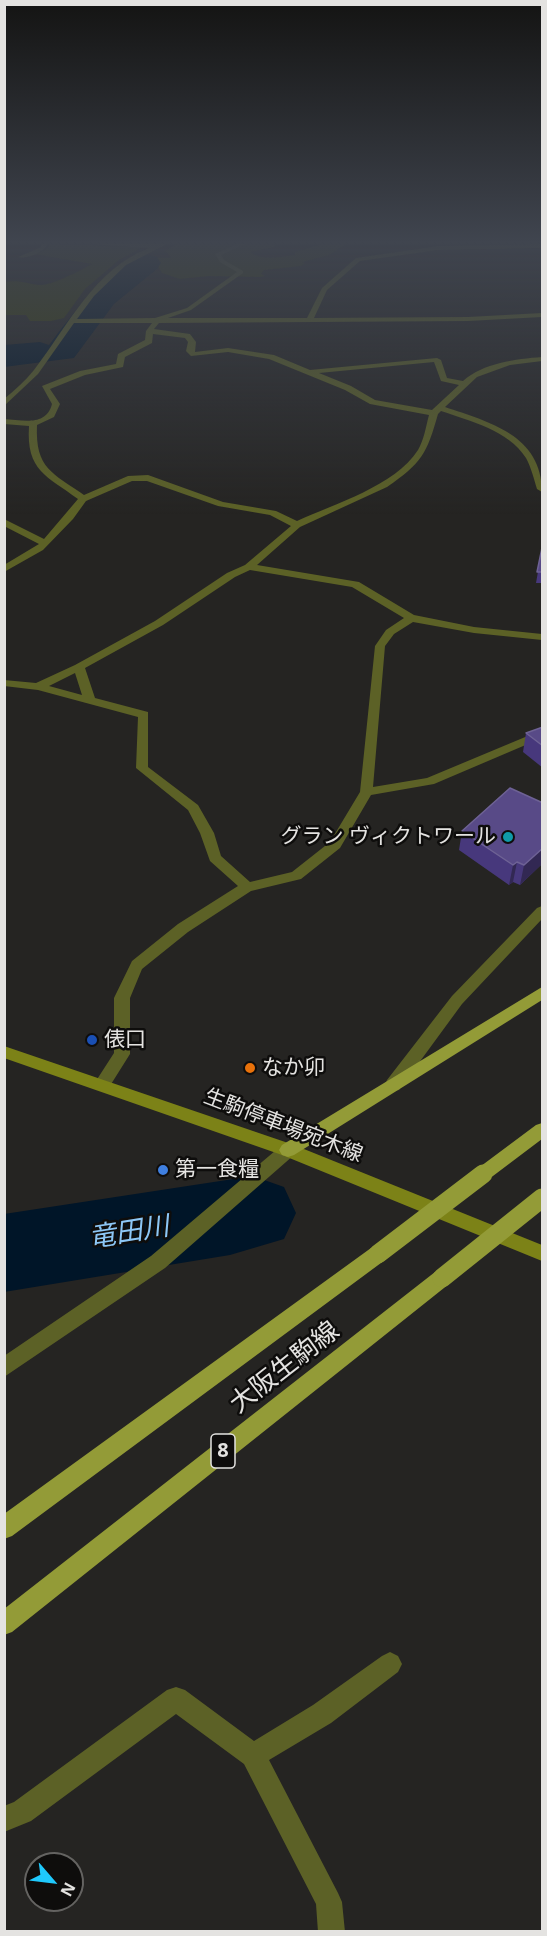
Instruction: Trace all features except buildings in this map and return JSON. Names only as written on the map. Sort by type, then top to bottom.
[{"type":"main road","points":[[288,1150],[543,993]]},
{"type":"main road","name":"生駒停車場宛木線","points":[[4,1052],[288,1150],[543,1253]]},
{"type":"main road","name":"大阪生駒線","points":[[4,1528],[543,1130]]},
{"type":"main road","name":"大阪生駒線","points":[[4,1624],[543,1198]]},
{"type":"street","points":[[4,404],[38,370],[64,334]]},
{"type":"street","points":[[4,421],[33,424],[47,419],[56,408],[56,404],[45,388],[83,373],[120,365],[121,356],[140,348],[149,341],[150,334]]},
{"type":"street","points":[[175,334],[188,336],[192,342],[190,351],[194,354],[222,350],[271,357],[348,388],[373,402],[437,410],[492,427],[513,440],[532,460],[543,489]]},
{"type":"street","points":[[38,687],[159,623],[231,575],[249,567],[297,525],[384,485],[398,476],[424,447],[437,410],[464,384],[484,370],[523,360],[543,359]]},
{"type":"street","points":[[307,372],[437,360],[444,379],[464,384]]},
{"type":"street","points":[[33,424],[31,445],[38,465],[83,499]]},
{"type":"street","points":[[4,569],[40,548],[70,517],[83,499],[131,478],[148,477],[165,486],[221,504],[273,513],[297,525]]},
{"type":"street","points":[[4,522],[45,543]]},
{"type":"street","points":[[249,567],[355,584],[411,618],[474,630],[543,637]]},
{"type":"street","points":[[102,1084],[122,1054],[122,998],[137,965],[183,928],[247,887],[296,876],[335,845],[366,792],[380,646],[390,632],[411,618]]},
{"type":"street","points":[[79,667],[90,701]]},
{"type":"street","points":[[4,683],[38,687],[144,715],[142,768],[193,808],[207,833],[214,858],[247,887]]},
{"type":"street","points":[[366,792],[430,781],[543,734]]},
{"type":"street","points":[[393,1085],[457,1000],[511,941],[543,911]]},
{"type":"street","points":[[4,1368],[158,1262],[288,1150]]},
{"type":"street","points":[[253,1755],[322,1714],[390,1664]]},
{"type":"street","points":[[4,1820],[22,1812],[176,1698],[253,1755],[329,1902],[332,1932]]},
{"type":"waterway","points":[[62,351],[75,334]]},
{"type":"waterway","points":[[4,356],[40,353]]},
{"type":"waterway","name":"竜田川","points":[[4,1253],[253,1213]]},
{"type":"place","name":"グラン ヴィクトワール","points":[[508,837]]},
{"type":"place","name":"俵口","points":[[92,1040]]},
{"type":"place","name":"なか卯","points":[[250,1068]]},
{"type":"place","name":"第一食糧","points":[[163,1170]]}]
